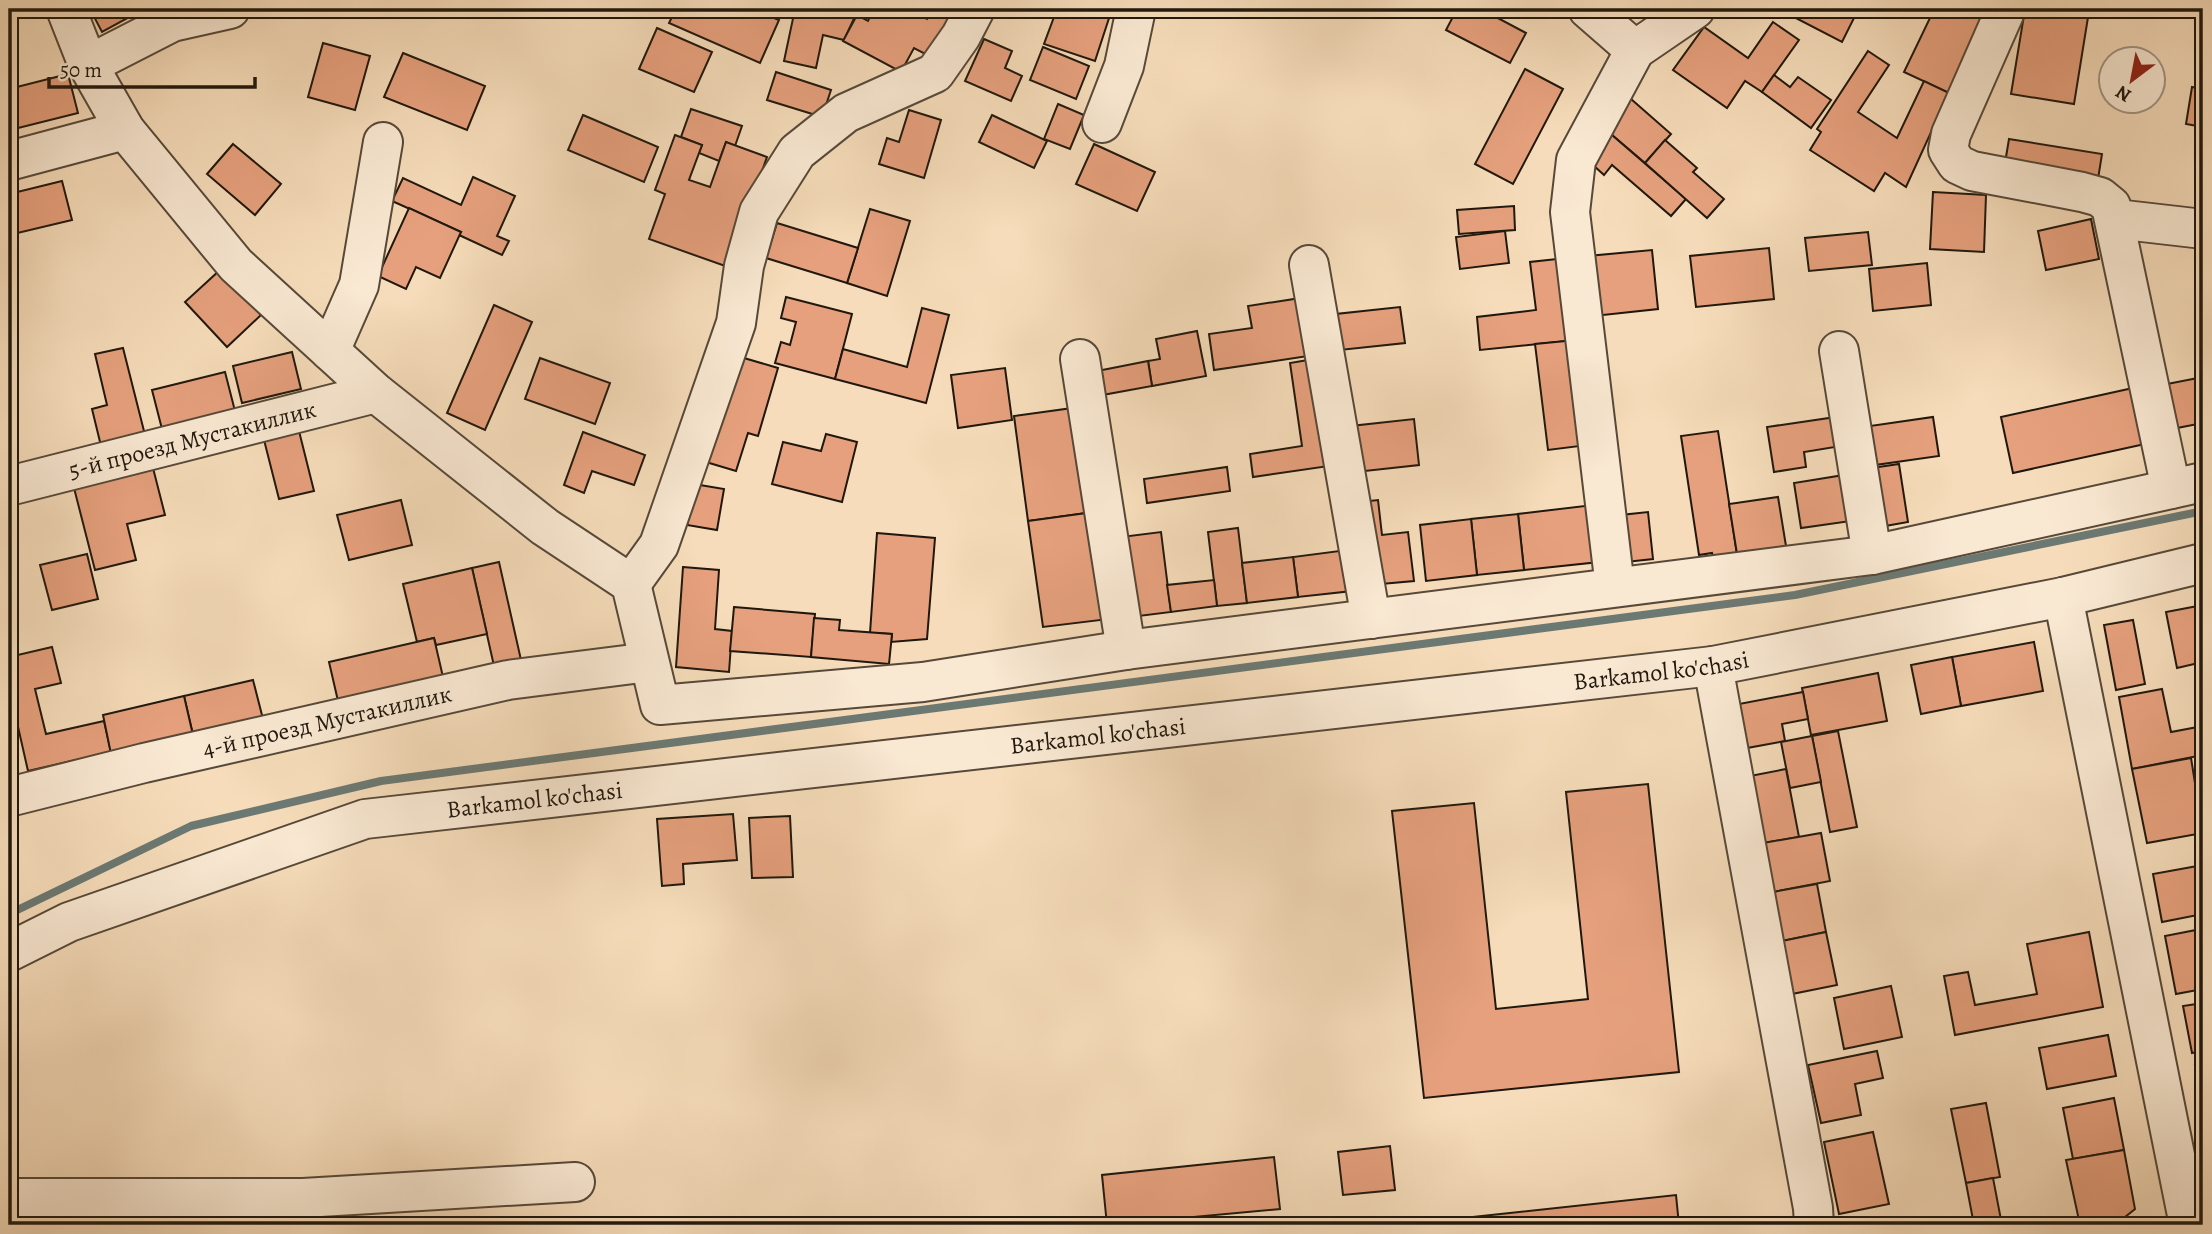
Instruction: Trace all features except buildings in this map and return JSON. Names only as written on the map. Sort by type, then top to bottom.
[{"type":"street","points":[[66,9],[88,65],[125,130],[236,265],[376,393],[545,527],[631,584],[660,705],[923,682],[1126,650],[1872,555],[2187,486],[2111,206],[2100,197],[1972,171],[1957,164],[1948,150],[1951,134],[2006,9]]},
{"type":"street","points":[[88,65],[172,22],[230,9]]},
{"type":"street","points":[[631,584],[659,545],[736,323],[744,266],[759,212],[797,152],[846,113],[935,73],[961,36],[975,9]]},
{"type":"street","points":[[1102,123],[1124,66],[1136,9]]},
{"type":"street","points":[[1588,9],[1635,50]]},
{"type":"street","points":[[1615,587],[1570,212],[1576,160],[1635,50],[1695,9]]},
{"type":"street","points":[[9,161],[125,130]]},
{"type":"street","points":[[330,351],[359,285],[383,142]]},
{"type":"street","points":[[2116,219],[2203,229]]},
{"type":"street","points":[[1309,265],[1371,619]]},
{"type":"street","points":[[1839,351],[1872,555]]},
{"type":"street","points":[[1080,359],[1126,650]]},
{"type":"street","name":"5-й проезд Мустакиллик","points":[[9,486],[376,393]]},
{"type":"street","name":"Barkamol ko'chasi","points":[[9,952],[69,922],[365,818],[1713,666],[2063,597],[2203,563]]},
{"type":"street","points":[[2063,597],[2189,1225]]},
{"type":"street","name":"4-й проезд Мустакиллик","points":[[9,797],[144,763],[508,680],[649,662]]},
{"type":"street","points":[[1713,666],[1814,1225]]},
{"type":"street","points":[[9,1198],[303,1198],[575,1182]]},
{"type":"waterway","points":[[9,914],[191,826],[381,781],[1795,595],[2203,511]]}]
